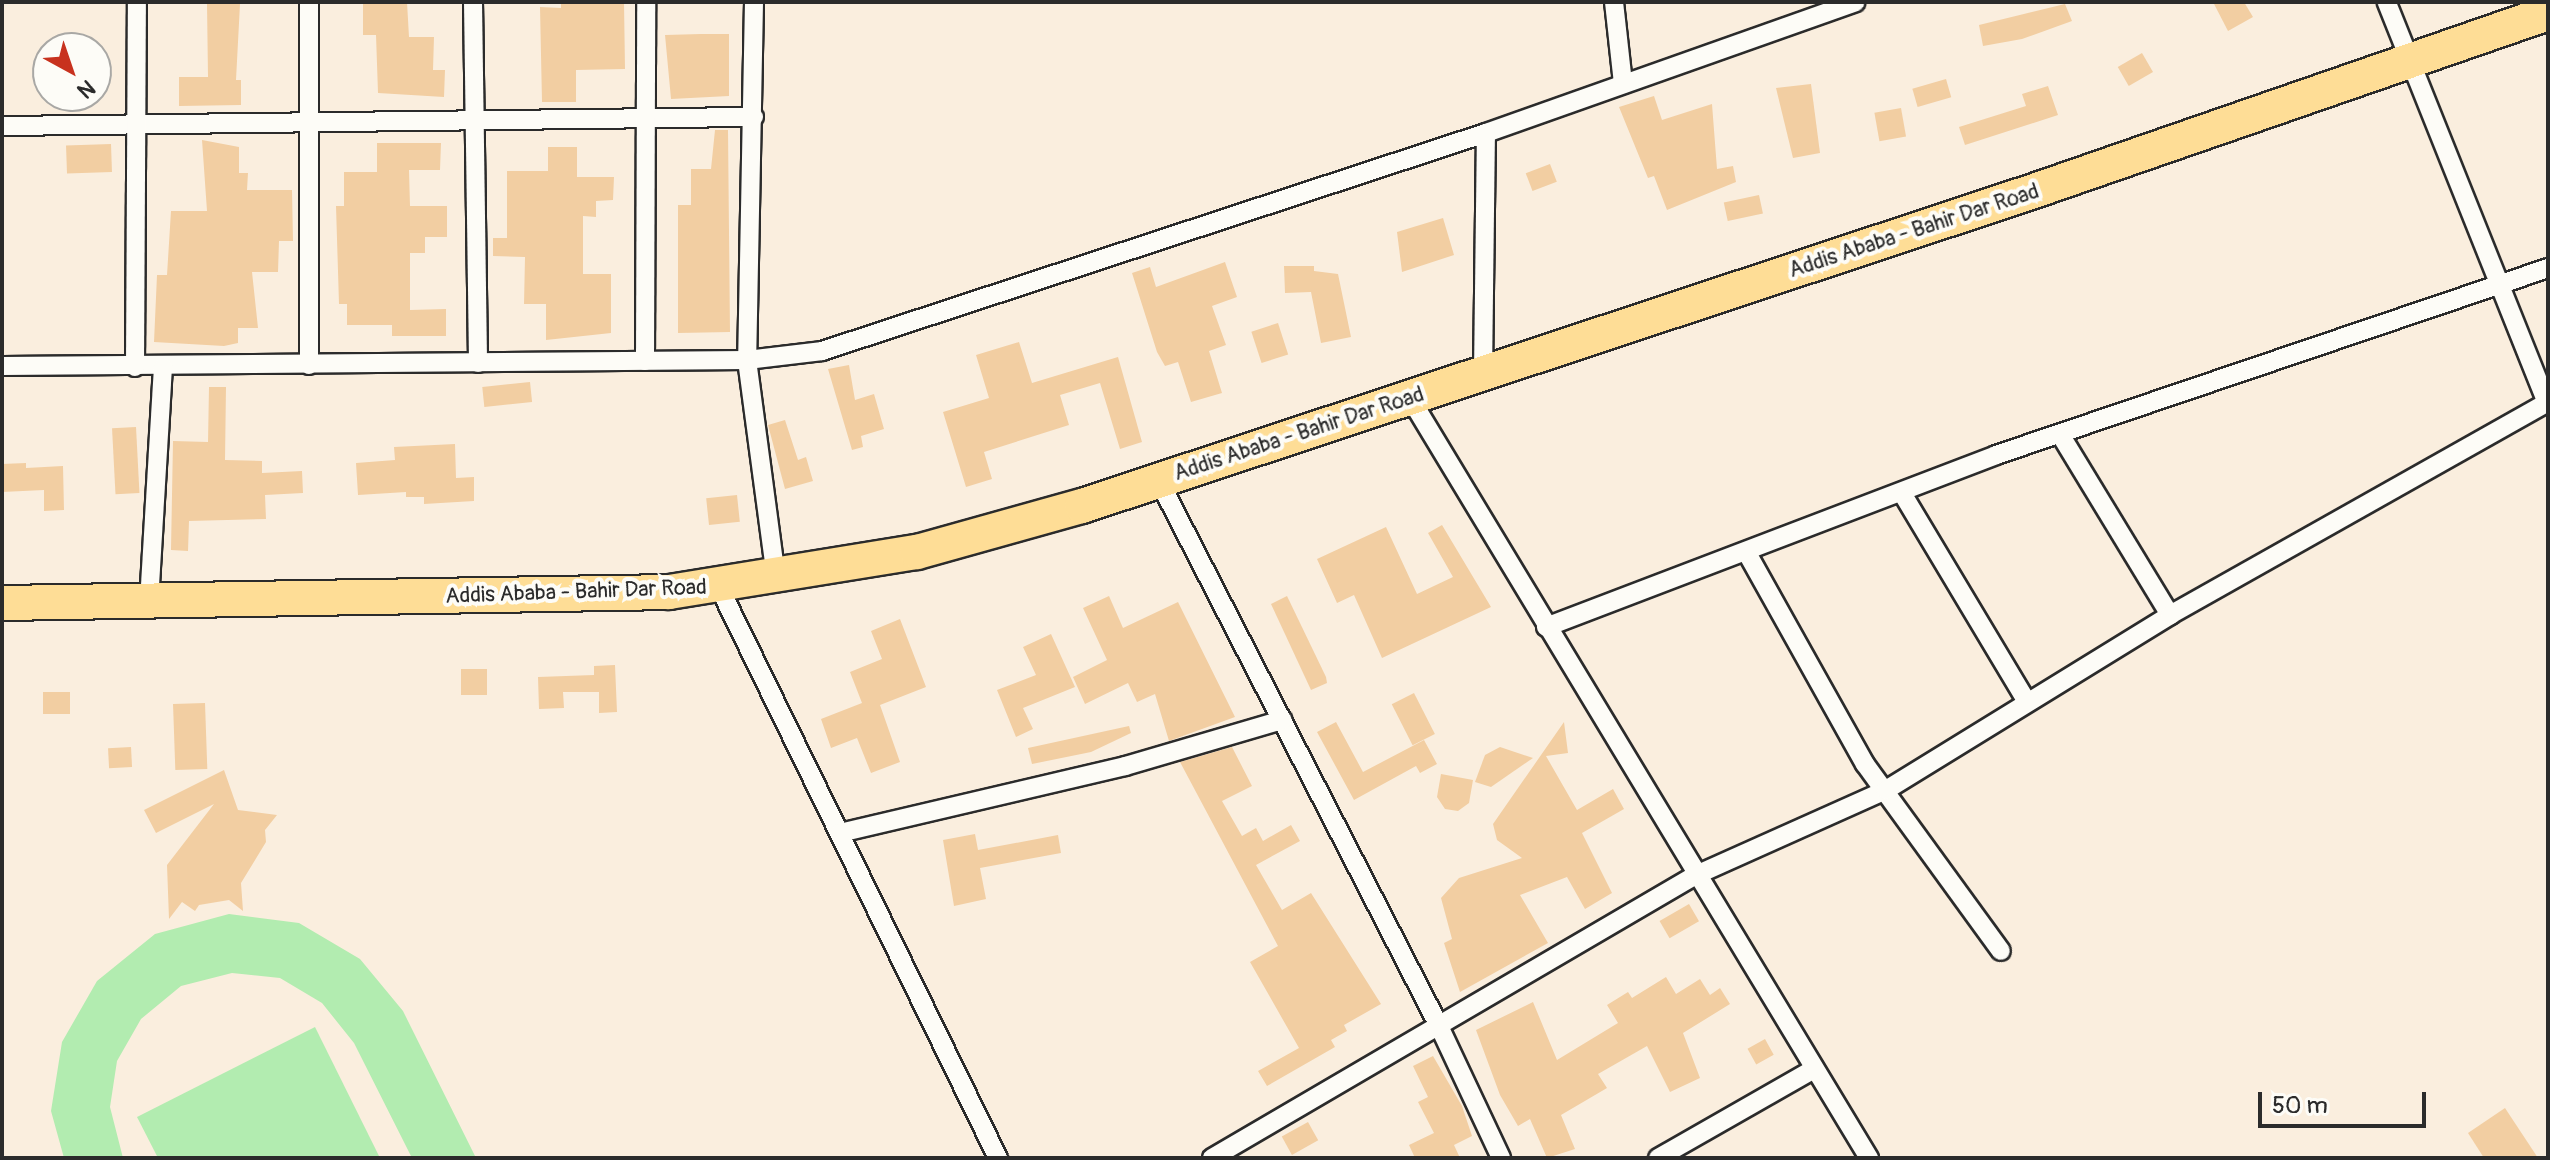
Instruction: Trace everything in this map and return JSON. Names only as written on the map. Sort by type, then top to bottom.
[{"type":"highway","name":"Addis Ababa - Bahir Dar Road","points":[[2,603],[719,587],[917,552],[1159,481],[1483,374],[2548,13]]},
{"type":"street","points":[[135,367],[137,2]]},
{"type":"street","points":[[309,2],[309,365]]},
{"type":"street","points":[[473,2],[478,363]]},
{"type":"street","points":[[645,361],[646,2]]},
{"type":"street","points":[[754,2],[747,360],[776,577]]},
{"type":"street","points":[[1614,2],[1623,84]]},
{"type":"street","points":[[2,366],[747,360],[822,351],[1486,133],[1834,6],[1855,2]]},
{"type":"street","points":[[1212,1158],[1696,875],[1886,790],[2170,615],[2547,403],[2503,284],[2387,2]]},
{"type":"street","points":[[2,126],[754,117]]},
{"type":"street","points":[[1483,374],[1486,133]]},
{"type":"street","points":[[1546,627],[2060,434],[2548,268]]},
{"type":"street","points":[[149,602],[163,367]]},
{"type":"street","points":[[1410,398],[1869,1158]]},
{"type":"street","points":[[2060,434],[2170,615]]},
{"type":"street","points":[[1159,481],[1439,1026],[1501,1158]]},
{"type":"street","points":[[1902,493],[2027,702]]},
{"type":"street","points":[[1747,553],[1865,764],[2001,951]]},
{"type":"street","points":[[719,587],[998,1158]]},
{"type":"street","points":[[840,833],[1125,766],[1282,720]]},
{"type":"street","points":[[1658,1158],[1814,1069]]},
{"type":"green space","points":[[229,914],[299,923],[360,959],[403,1011],[476,1158],[412,1158],[354,1043],[322,1003],[280,978],[232,973],[181,986],[141,1019],[117,1061],[110,1107],[123,1158],[64,1158],[51,1111],[62,1042],[97,981],[155,934]]},
{"type":"green space","points":[[315,1027],[380,1158],[158,1158],[137,1117]]},
{"type":"building","points":[[363,2],[407,2],[409,37],[434,37],[433,70],[445,70],[444,97],[378,93],[376,35],[363,35]]},
{"type":"building","points":[[561,2],[624,2],[625,69],[576,70],[576,102],[542,102],[540,7],[561,8]]},
{"type":"building","points":[[2213,2],[2244,2],[2253,17],[2228,31]]},
{"type":"building","points":[[207,4],[240,4],[236,80],[241,80],[241,105],[179,106],[179,77],[208,77]]},
{"type":"building","points":[[2065,4],[2072,21],[2022,39],[1983,46],[1979,25]]},
{"type":"building","points":[[729,34],[729,96],[671,99],[665,35]]},
{"type":"building","points":[[2142,53],[2153,72],[2129,86],[2118,67]]},
{"type":"building","points":[[1946,79],[1951,97],[1918,107],[1912,89]]},
{"type":"building","points":[[1811,84],[1820,153],[1793,158],[1776,88]]},
{"type":"building","points":[[2048,86],[2058,115],[1965,145],[1959,127],[2026,106],[2022,94]]},
{"type":"building","points":[[1654,96],[1662,120],[1712,104],[1717,169],[1733,166],[1736,182],[1667,210],[1654,176],[1648,178],[1619,107]]},
{"type":"building","points":[[1901,108],[1906,137],[1879,141],[1874,113]]},
{"type":"building","points":[[715,130],[728,130],[730,332],[678,333],[678,205],[691,205],[691,169],[711,169]]},
{"type":"building","points":[[202,140],[239,147],[239,173],[248,173],[247,190],[292,190],[293,241],[279,241],[278,272],[252,272],[258,328],[238,328],[238,343],[224,346],[154,342],[157,275],[167,275],[171,211],[207,211]]},
{"type":"building","points":[[377,143],[441,143],[440,170],[409,170],[410,206],[447,206],[447,237],[425,237],[425,253],[410,253],[410,310],[446,309],[446,336],[392,336],[392,325],[347,325],[347,304],[339,304],[336,206],[344,206],[344,172],[377,172]]},
{"type":"building","points":[[111,144],[112,172],[67,174],[66,146]]},
{"type":"building","points":[[548,147],[577,147],[577,177],[614,177],[613,200],[596,201],[596,217],[583,216],[583,274],[611,274],[611,333],[546,340],[546,304],[524,304],[525,257],[493,256],[493,238],[507,238],[507,171],[548,171]]},
{"type":"building","points":[[1550,164],[1557,182],[1533,191],[1526,173]]},
{"type":"building","points":[[1759,195],[1763,214],[1728,221],[1724,202]]},
{"type":"building","points":[[1443,218],[1454,255],[1402,272],[1397,232]]},
{"type":"building","points":[[1225,262],[1237,297],[1212,306],[1226,345],[1209,351],[1222,393],[1191,402],[1178,362],[1165,366],[1157,352],[1132,273],[1150,267],[1156,287]]},
{"type":"building","points":[[1284,266],[1314,266],[1314,271],[1338,274],[1351,337],[1321,343],[1311,292],[1285,293]]},
{"type":"building","points":[[1278,323],[1288,354],[1262,363],[1251,332]]},
{"type":"building","points":[[1019,342],[1032,383],[1118,357],[1142,442],[1120,449],[1100,383],[1060,395],[1069,425],[984,452],[992,479],[966,487],[943,412],[989,398],[976,355]]},
{"type":"building","points":[[849,365],[855,400],[874,394],[884,429],[861,436],[863,447],[852,450],[828,369]]},
{"type":"building","points":[[530,382],[532,402],[484,407],[482,387]]},
{"type":"building","points":[[209,387],[226,387],[225,460],[262,461],[262,473],[302,471],[303,493],[265,495],[266,519],[189,521],[188,551],[171,550],[173,441],[208,442]]},
{"type":"building","points":[[785,420],[798,460],[806,457],[813,481],[785,489],[768,425]]},
{"type":"building","points":[[136,427],[139,493],[115,494],[112,428]]},
{"type":"building","points":[[455,444],[456,478],[474,477],[474,501],[424,504],[424,497],[406,497],[406,492],[358,495],[356,463],[395,460],[394,447]]},
{"type":"building","points":[[26,463],[26,468],[63,466],[64,510],[44,511],[44,490],[2,492],[2,464]]},
{"type":"building","points":[[737,495],[740,522],[709,525],[706,498]]},
{"type":"building","points":[[1442,525],[1491,607],[1382,658],[1354,595],[1337,603],[1317,559],[1386,527],[1417,594],[1453,577],[1428,533]]},
{"type":"building","points":[[1109,596],[1123,628],[1178,602],[1235,717],[1169,741],[1155,694],[1137,702],[1128,683],[1085,704],[1073,677],[1107,660],[1083,608]]},
{"type":"building","points":[[1287,596],[1326,677],[1327,683],[1311,690],[1271,604]]},
{"type":"building","points":[[900,619],[926,687],[880,705],[900,762],[871,773],[857,738],[831,748],[821,719],[862,703],[850,672],[882,659],[871,631]]},
{"type":"building","points":[[1051,634],[1075,687],[1023,708],[1033,729],[1016,737],[997,690],[1036,675],[1023,647]]},
{"type":"building","points":[[615,665],[617,712],[599,713],[599,692],[563,692],[564,708],[539,709],[538,677],[594,675],[594,666]]},
{"type":"building","points":[[461,669],[487,669],[487,695],[461,695]]},
{"type":"building","points":[[43,692],[70,692],[70,714],[43,714]]},
{"type":"building","points":[[1414,693],[1435,734],[1413,745],[1392,704]]},
{"type":"building","points":[[205,703],[207,769],[175,770],[173,704]]},
{"type":"building","points":[[1336,722],[1363,772],[1424,740],[1437,764],[1420,773],[1416,766],[1354,800],[1317,732]]},
{"type":"building","points":[[1564,722],[1568,753],[1546,756],[1577,810],[1613,789],[1624,809],[1582,833],[1612,893],[1585,909],[1567,877],[1520,895],[1548,943],[1460,992],[1444,943],[1452,939],[1441,898],[1459,878],[1522,858],[1497,840],[1493,824]]},
{"type":"building","points":[[1129,726],[1131,733],[1091,752],[1032,764],[1028,748]]},
{"type":"building","points":[[131,747],[132,767],[109,768],[108,748]]},
{"type":"building","points":[[1232,747],[1252,786],[1222,801],[1242,836],[1256,828],[1263,841],[1291,825],[1300,841],[1256,865],[1282,910],[1311,893],[1381,1004],[1344,1025],[1347,1031],[1331,1040],[1335,1047],[1267,1086],[1258,1071],[1299,1048],[1250,962],[1278,946],[1180,762]]},
{"type":"building","points":[[1500,747],[1533,758],[1491,787],[1475,782],[1485,755]]},
{"type":"building","points":[[224,770],[238,810],[277,815],[265,830],[266,842],[241,883],[243,911],[229,900],[199,905],[195,911],[182,902],[169,919],[167,865],[214,804],[156,833],[144,810]]},
{"type":"building","points":[[1441,774],[1473,780],[1469,803],[1458,811],[1445,809],[1437,797]]},
{"type":"building","points":[[975,834],[978,850],[1058,835],[1061,853],[980,868],[986,899],[954,906],[943,840]]},
{"type":"building","points":[[1689,904],[1699,921],[1670,938],[1660,921]]},
{"type":"building","points":[[1666,977],[1676,994],[1700,979],[1710,995],[1720,988],[1730,1004],[1683,1033],[1700,1078],[1670,1092],[1647,1046],[1598,1074],[1607,1088],[1561,1115],[1575,1149],[1547,1158],[1530,1119],[1518,1126],[1500,1095],[1476,1030],[1533,1002],[1557,1060],[1618,1023],[1607,1005],[1628,992],[1632,998]]},
{"type":"building","points":[[1765,1039],[1774,1055],[1756,1064],[1748,1049]]},
{"type":"building","points":[[1433,1056],[1462,1106],[1472,1136],[1454,1145],[1460,1158],[1415,1158],[1409,1145],[1434,1133],[1418,1102],[1428,1097],[1413,1066]]},
{"type":"building","points":[[2505,1108],[2538,1158],[2484,1158],[2468,1133]]},
{"type":"building","points":[[1308,1122],[1318,1140],[1292,1155],[1282,1137]]}]
